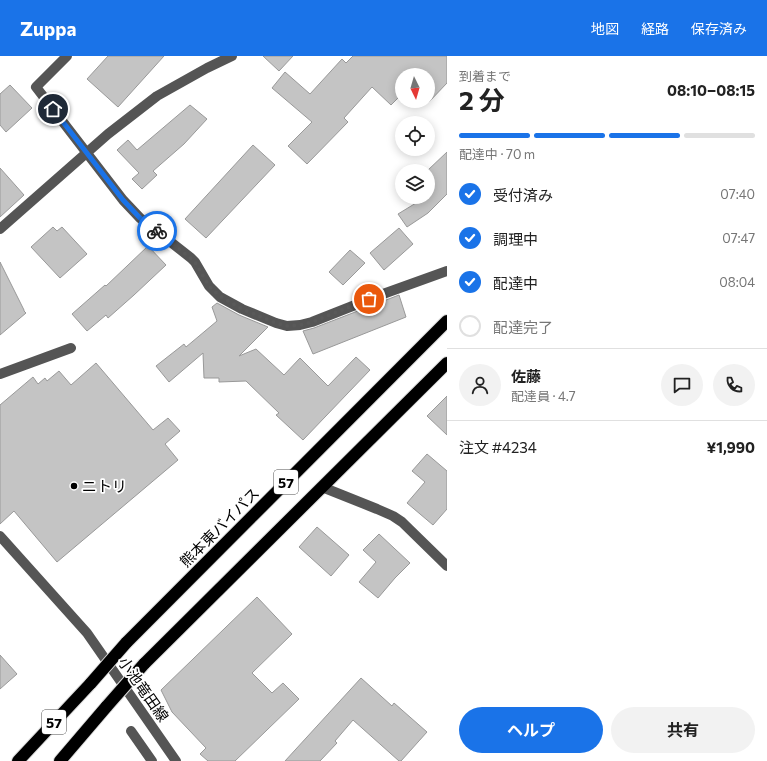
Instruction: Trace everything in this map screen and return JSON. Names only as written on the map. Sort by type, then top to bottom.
[{"type":"highway","name":"熊本東バイパス","points":[[18,761],[126,643],[447,321]]},
{"type":"highway","name":"57","points":[[60,761],[144,664],[447,363]]},
{"type":"highway","points":[[67,761],[76,742]]},
{"type":"street","points":[[67,56],[36,87],[123,200],[140,218],[195,262],[214,291],[228,302],[276,323],[287,326],[300,325],[312,322],[447,270]]},
{"type":"street","points":[[0,229],[108,134],[157,96],[232,56]]},
{"type":"street","points":[[0,374],[71,348]]},
{"type":"street","points":[[322,487],[377,508],[393,516],[402,522],[447,566]]},
{"type":"street","name":"小池竜田線","points":[[0,536],[87,633],[176,761]]},
{"type":"street","points":[[131,731],[152,761]]},
{"type":"building","points":[[108,56],[164,56],[118,107],[87,79]]},
{"type":"building","points":[[263,56],[293,56],[279,71]]},
{"type":"building","points":[[353,56],[447,56],[447,83],[435,96],[435,68],[395,68],[395,101],[391,105],[372,87],[344,118],[348,122],[307,164],[288,146],[312,122],[272,88],[285,72],[310,94],[342,59],[346,63]]},
{"type":"building","points":[[10,85],[32,108],[6,132],[0,125],[0,94]]},
{"type":"building","points":[[190,105],[207,119],[184,144],[153,171],[157,175],[142,189],[132,179],[139,173],[117,150],[128,140],[137,150]]},
{"type":"building","points":[[253,145],[275,165],[206,238],[185,219]]},
{"type":"building","points":[[447,152],[447,194],[428,213],[407,227],[398,214],[414,204],[435,204],[434,164]]},
{"type":"building","points":[[0,168],[24,195],[0,217]]},
{"type":"building","points":[[53,227],[57,231],[62,227],[87,254],[60,278],[31,247]]},
{"type":"building","points":[[399,228],[413,244],[384,270],[370,253]]},
{"type":"building","points":[[148,246],[166,265],[108,318],[106,315],[87,331],[72,314],[105,285],[106,286]]},
{"type":"building","points":[[350,250],[365,263],[343,285],[329,272]]},
{"type":"building","points":[[0,262],[26,313],[0,335]]},
{"type":"building","points":[[399,295],[406,317],[313,354],[303,331]]},
{"type":"building","points":[[217,303],[239,315],[268,327],[239,356],[256,349],[284,375],[300,358],[328,386],[356,357],[370,370],[303,440],[276,415],[279,413],[246,381],[219,382],[219,378],[204,378],[203,353],[169,382],[156,366],[184,344],[186,347],[217,321],[212,307]]},
{"type":"building","name":"ニトリ","points":[[96,363],[153,430],[168,418],[180,431],[165,444],[178,460],[57,562],[14,511],[0,524],[0,405],[33,377],[38,384],[45,378],[47,381],[59,371],[71,385]]},
{"type":"building","points":[[447,396],[447,435],[427,416]]},
{"type":"building","points":[[427,454],[447,471],[447,509],[433,525],[407,503],[425,482],[412,471]]},
{"type":"building","points":[[317,527],[349,555],[331,576],[299,547]]},
{"type":"building","points":[[379,534],[410,563],[378,598],[359,582],[376,562],[363,550]]},
{"type":"building","points":[[257,597],[292,634],[252,673],[272,693],[283,683],[299,699],[235,761],[208,761],[200,754],[206,748],[172,712],[161,690]]},
{"type":"building","points":[[0,655],[17,674],[0,689]]},
{"type":"building","points":[[361,678],[392,706],[394,703],[427,732],[401,761],[399,761],[353,720],[335,741],[337,743],[320,761],[285,761]]},
{"type":"way so far","points":[[157,231],[195,262],[209,286],[220,296],[242,309],[276,323],[287,326],[312,322],[369,299]]},
{"type":"place","name":"ニトリ","points":[[74,486]]},
{"type":"route","points":[[53,109],[123,200],[140,218],[157,231]]}]
